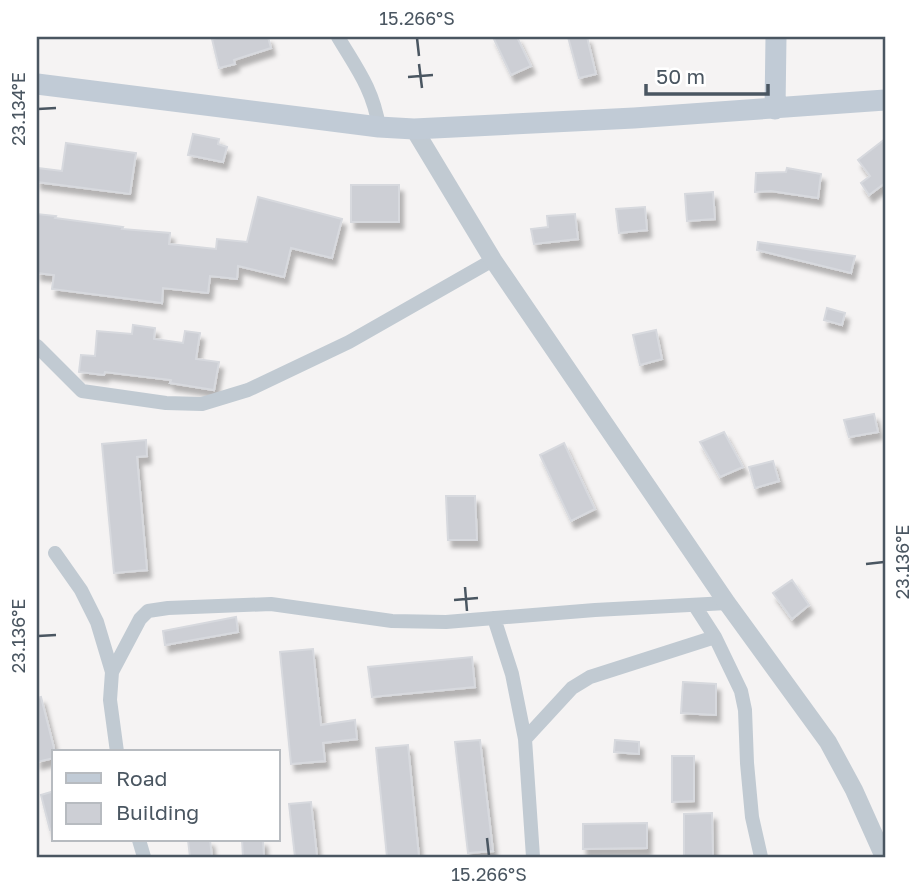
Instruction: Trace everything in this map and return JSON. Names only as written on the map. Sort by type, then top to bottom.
[{"type":"main road","points":[[775,109],[776,37]]},
{"type":"main road","points":[[37,84],[379,127],[414,129],[775,109],[885,100]]},
{"type":"street","points":[[338,37],[369,87],[379,127]]},
{"type":"street","points":[[414,129],[492,260],[727,603],[828,743],[854,790],[884,857]]},
{"type":"street","points":[[37,346],[82,391],[166,403],[202,404],[248,390],[349,342],[492,260]]},
{"type":"street","points":[[55,553],[81,590],[97,622],[112,671],[110,700],[117,750]]},
{"type":"street","points":[[112,671],[140,619],[148,611],[271,604],[392,621],[446,622],[727,603]]},
{"type":"street","points":[[695,606],[715,638],[741,691],[745,710],[752,817],[761,857]]},
{"type":"street","points":[[494,618],[512,674],[526,739],[533,857]]},
{"type":"street","points":[[526,739],[572,688],[590,677],[715,638]]},
{"type":"building","points":[[268,37],[271,48],[219,68],[212,39]]},
{"type":"building","points":[[493,37],[517,37],[531,66],[511,75]]},
{"type":"building","points":[[568,37],[587,37],[596,74],[579,78]]},
{"type":"building","points":[[193,134],[219,139],[218,144],[227,147],[223,162],[188,155]]},
{"type":"building","points":[[885,139],[885,183],[869,195],[861,183],[870,176],[858,160]]},
{"type":"building","points":[[66,143],[136,153],[130,194],[37,182],[37,168],[62,171]]},
{"type":"building","points":[[787,168],[821,174],[818,198],[771,191],[755,192],[756,173],[786,172]]},
{"type":"building","points":[[351,185],[399,185],[399,222],[351,222]]},
{"type":"building","points":[[713,192],[715,219],[687,221],[685,194]]},
{"type":"building","points":[[258,197],[342,219],[332,258],[291,248],[284,277],[238,266],[237,279],[210,276],[208,293],[163,288],[162,303],[52,289],[54,275],[37,273],[37,214],[123,227],[122,229],[170,233],[169,244],[216,249],[217,239],[247,242]]},
{"type":"building","points":[[645,207],[647,230],[619,233],[616,209]]},
{"type":"building","points":[[575,214],[578,239],[534,244],[531,229],[548,227],[547,216]]},
{"type":"building","points":[[758,242],[855,256],[851,273],[757,250]]},
{"type":"building","points":[[827,308],[845,313],[842,325],[824,320]]},
{"type":"building","points":[[133,325],[155,328],[154,339],[183,343],[185,331],[200,333],[196,359],[219,362],[214,390],[170,383],[171,380],[105,372],[104,375],[79,372],[81,355],[95,356],[97,331],[132,334]]},
{"type":"building","points":[[656,330],[662,359],[640,365],[633,335]]},
{"type":"building","points":[[874,414],[878,432],[849,437],[844,420]]},
{"type":"building","points":[[724,432],[743,467],[720,477],[700,442]]},
{"type":"building","points":[[146,440],[147,456],[137,457],[147,570],[114,573],[102,444]]},
{"type":"building","points":[[564,443],[595,509],[571,521],[540,455]]},
{"type":"building","points":[[773,461],[779,481],[755,488],[749,467]]},
{"type":"building","points":[[446,496],[475,496],[477,540],[448,540]]},
{"type":"building","points":[[792,580],[809,605],[792,619],[773,593]]},
{"type":"building","points":[[236,617],[238,632],[165,645],[163,631]]},
{"type":"building","points":[[313,649],[321,725],[355,720],[357,739],[323,743],[325,761],[291,764],[280,652]]},
{"type":"building","points":[[472,657],[475,687],[372,697],[368,667]]},
{"type":"building","points":[[683,682],[716,684],[716,715],[681,713]]},
{"type":"building","points":[[41,697],[54,750],[52,758],[37,762],[37,698]]},
{"type":"building","points":[[480,740],[493,851],[468,853],[455,742]]},
{"type":"building","points":[[615,740],[639,742],[639,754],[614,752]]},
{"type":"building","points":[[408,745],[419,857],[387,857],[376,748]]},
{"type":"building","points":[[672,756],[694,756],[694,801],[672,802]]},
{"type":"building","points":[[52,792],[52,830],[50,830],[41,795]]},
{"type":"building","points":[[311,802],[317,856],[295,857],[289,804]]},
{"type":"building","points":[[712,813],[713,857],[684,857],[684,814]]},
{"type":"building","points":[[647,823],[647,848],[583,849],[583,824]]},
{"type":"building","points":[[188,842],[210,842],[212,857],[190,857]]},
{"type":"building","points":[[242,842],[263,842],[264,857],[243,857]]}]
